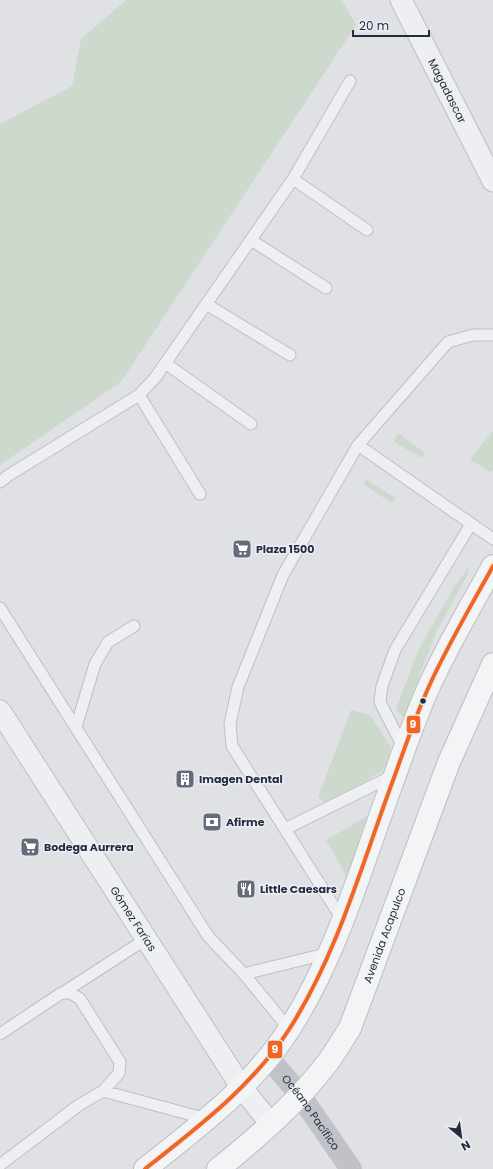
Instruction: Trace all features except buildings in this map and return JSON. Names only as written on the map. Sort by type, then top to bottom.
[{"type":"main road","points":[[145,1169],[207,1119],[242,1088],[289,1029],[330,953],[404,750],[431,682],[493,566]]},
{"type":"main road","name":"Avenida Acapulco","points":[[218,1169],[271,1124],[300,1095],[329,1062],[350,1028],[449,762],[493,664]]},
{"type":"street","name":"Magadascar","points":[[401,0],[493,182]]},
{"type":"street","name":"Gómez Farías","points":[[0,711],[242,1088],[271,1124]]},
{"type":"street","name":"Océano Pacífico","points":[[268,1057],[300,1095],[351,1169]]},
{"type":"lane","points":[[0,482],[139,395],[155,378],[293,179],[350,81]]},
{"type":"lane","points":[[293,179],[367,230]]},
{"type":"lane","points":[[251,240],[326,288]]},
{"type":"lane","points":[[206,304],[290,355]]},
{"type":"lane","points":[[342,919],[232,746],[230,724],[238,686],[283,575],[358,445],[448,342],[472,335],[493,334]]},
{"type":"lane","points":[[165,363],[251,424]]},
{"type":"lane","points":[[139,395],[200,494]]},
{"type":"lane","points":[[358,445],[493,539]]},
{"type":"lane","points":[[404,750],[380,702],[382,686],[395,650],[424,599],[471,524]]},
{"type":"lane","points":[[0,608],[208,936],[244,974],[289,1029]]},
{"type":"lane","points":[[76,727],[95,664],[108,642],[134,626]]},
{"type":"lane","points":[[284,829],[395,775]]},
{"type":"lane","points":[[0,1034],[146,939]]},
{"type":"lane","points":[[244,974],[330,953]]},
{"type":"lane","points":[[0,1164],[78,1105],[103,1091],[119,1073],[120,1062],[80,999],[66,992],[60,994]]},
{"type":"lane","points":[[103,1091],[207,1119]]},
{"type":"shaded area","points":[[126,0],[342,0],[356,25],[121,382],[0,465],[0,124],[72,86],[81,39]]},
{"type":"shaded area","points":[[493,431],[493,470],[491,473],[470,459]]},
{"type":"shaded area","points":[[398,433],[425,453],[422,458],[394,442]]},
{"type":"shaded area","points":[[366,479],[395,498],[392,503],[364,485]]},
{"type":"shaded area","points":[[469,567],[468,574],[437,631],[421,671],[407,718],[398,713],[396,708],[419,649],[454,587]]},
{"type":"shaded area","points":[[351,710],[370,715],[391,747],[388,761],[382,771],[328,805],[318,797]]},
{"type":"shaded area","points":[[373,813],[352,886],[326,840]]},
{"type":"transit line","name":"9","points":[[145,1169],[204,1121],[242,1087],[275,1049],[290,1028],[307,999],[323,968],[349,904],[416,716],[438,667],[493,566]]},
{"type":"place","name":"Plaza 1500","points":[[242,549]]},
{"type":"place","name":"Imagen Dental","points":[[185,779]]},
{"type":"place","name":"Afirme","points":[[212,822]]},
{"type":"place","name":"Bodega Aurrera","points":[[30,847]]},
{"type":"place","name":"Little Caesars","points":[[246,889]]}]
